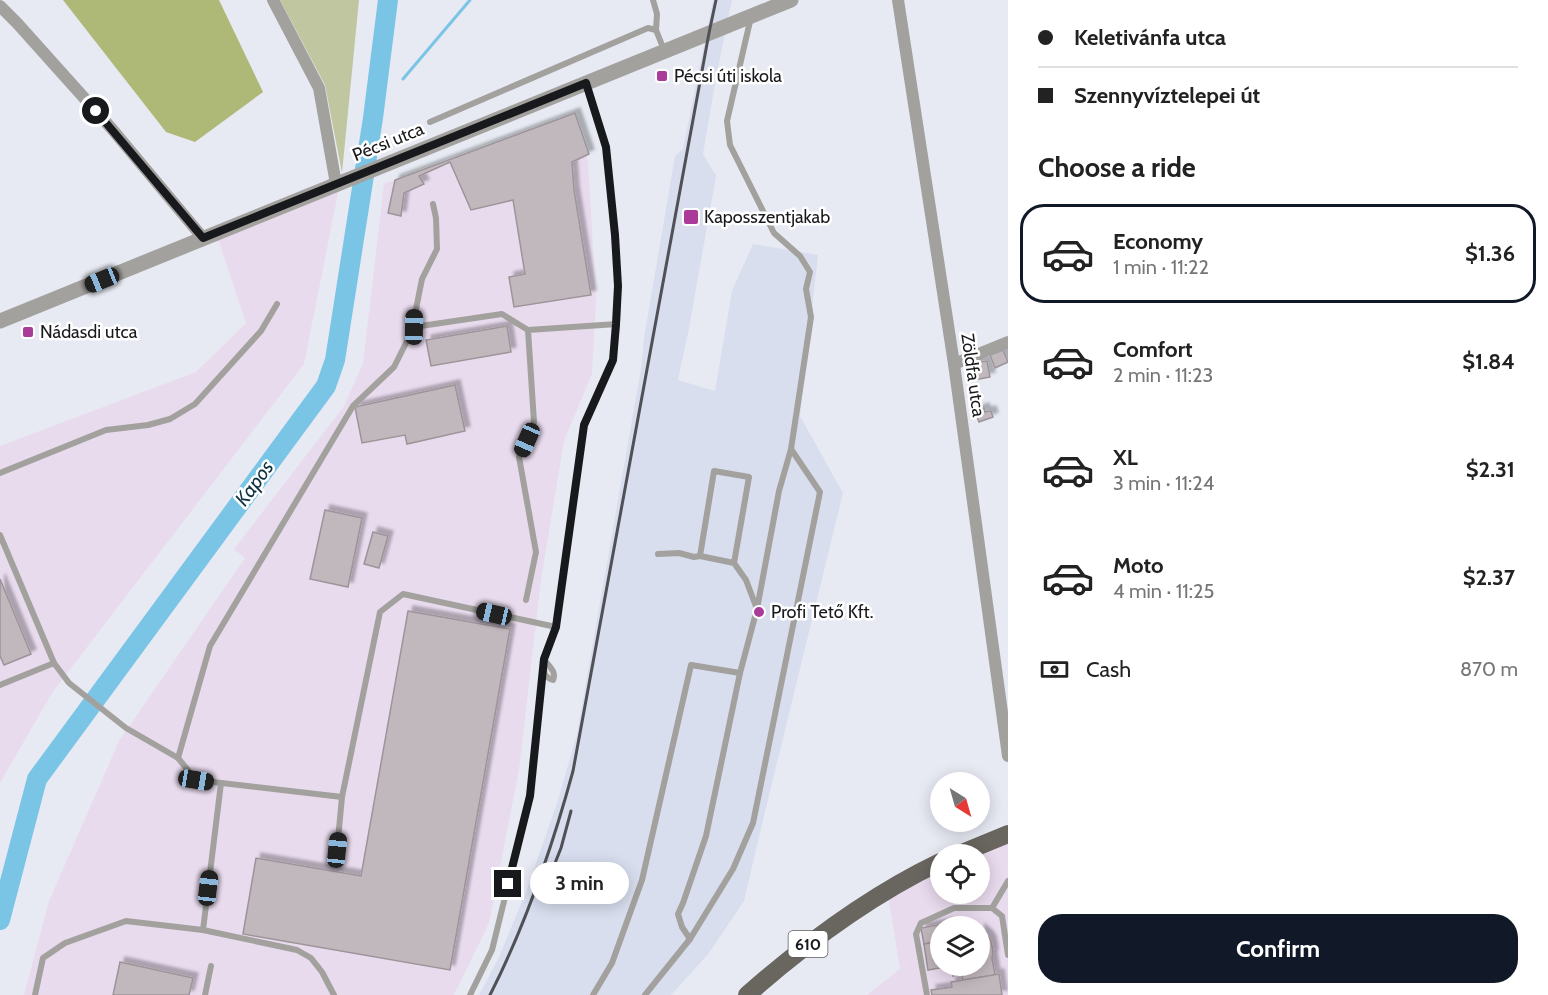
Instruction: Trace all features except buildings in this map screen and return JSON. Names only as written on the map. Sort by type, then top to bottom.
[{"type":"main road","points":[[984,844],[1008,834]]},
{"type":"main road","name":"610","points":[[747,995],[782,964],[864,904],[930,867]]},
{"type":"street","points":[[273,0],[319,88],[342,182]]},
{"type":"street","name":"Pécsi utca","points":[[0,321],[791,0]]},
{"type":"street","name":"Zöldfa utca","points":[[898,0],[954,364],[1008,756]]},
{"type":"street","points":[[0,6],[112,129],[203,238]]},
{"type":"street","points":[[954,364],[1008,342]]},
{"type":"lane","points":[[653,0],[657,14],[656,30],[664,51]]},
{"type":"lane","points":[[690,939],[682,927],[678,914],[706,836],[740,673],[757,609],[779,491],[791,449],[811,317],[806,289],[810,272],[800,256],[774,232],[730,145],[727,121],[751,16]]},
{"type":"lane","points":[[430,122],[648,28],[656,30]]},
{"type":"lane","points":[[470,995],[492,950],[530,796],[544,659],[556,627],[584,425],[613,360],[618,286],[615,235],[606,147],[586,83]]},
{"type":"lane","points":[[178,758],[210,646],[353,406],[394,368],[414,327],[422,279],[437,249],[433,204]]},
{"type":"lane","points":[[0,473],[106,430],[148,425],[170,419],[195,404],[261,331],[277,304]]},
{"type":"lane","points":[[414,327],[502,314],[528,330],[616,324]]},
{"type":"lane","points":[[526,600],[536,552],[519,457],[534,422],[528,330]]},
{"type":"lane","points":[[645,995],[690,939],[733,869],[756,812],[820,492],[791,449]]},
{"type":"lane","points":[[700,556],[714,471],[749,477],[734,563]]},
{"type":"lane","points":[[0,535],[54,663],[69,683],[126,728],[178,758],[196,780],[342,797]]},
{"type":"lane","points":[[658,554],[679,553],[734,563],[746,580],[757,609]]},
{"type":"lane","points":[[337,850],[342,797],[380,612],[403,594],[556,627]]},
{"type":"lane","points":[[543,669],[545,675],[553,680],[554,672],[544,659]]},
{"type":"lane","points":[[0,685],[54,663]]},
{"type":"lane","points":[[593,995],[612,963],[642,880],[691,665],[740,673]]},
{"type":"lane","points":[[203,930],[221,783]]},
{"type":"lane","points":[[992,908],[1008,881]]},
{"type":"lane","points":[[927,995],[916,934],[921,923],[954,908],[992,908],[1002,916],[1008,955]]},
{"type":"lane","points":[[36,995],[43,958],[65,943],[126,921],[203,930],[297,950],[311,958],[322,972],[334,995]]},
{"type":"lane","points":[[205,995],[211,966]]},
{"type":"shaded area","points":[[713,0],[732,0],[703,154],[716,176],[678,380],[715,391],[732,291],[753,244],[818,255],[800,416],[843,493],[744,901],[709,953],[671,995],[479,995],[499,957],[526,892],[558,800],[577,734],[641,369],[644,338],[675,156],[683,149]]},
{"type":"shaded area","points":[[571,114],[588,161],[596,301],[592,374],[564,441],[541,580],[519,770],[489,923],[454,995],[24,995],[49,901],[119,741],[245,558],[234,549],[344,406],[363,363],[384,184]]},
{"type":"shaded area","points":[[342,173],[304,364],[52,693],[0,783],[0,446],[196,372],[246,323],[214,227]]},
{"type":"shaded area","points":[[1008,827],[1008,995],[867,995],[900,969],[887,888],[930,864],[930,904],[990,904],[990,844],[971,844]]},
{"type":"green space","points":[[63,0],[219,0],[263,92],[195,142],[166,132]]},
{"type":"green space","points":[[280,0],[359,0],[342,173],[325,85]]},
{"type":"waterway","name":"Kapos","points":[[0,920],[37,779],[326,386],[335,360],[373,118],[388,0]]},
{"type":"waterway","points":[[403,79],[470,0]]},
{"type":"railway","points":[[490,995],[537,885],[573,771],[716,0]]},
{"type":"railway","points":[[542,896],[561,848],[571,811]]},
{"type":"place","name":"Pécsi úti iskola","points":[[662,76]]},
{"type":"place","name":"Kaposszentjakab","points":[[691,217]]},
{"type":"place","name":"Nádasdi utca","points":[[28,332]]},
{"type":"place","name":"Profi Tető Kft.","points":[[759,612]]},
{"type":"route","points":[[96,111],[203,238],[586,83],[606,147],[615,235],[618,286],[613,360],[584,425],[556,627],[544,659],[530,796],[508,884]]}]
